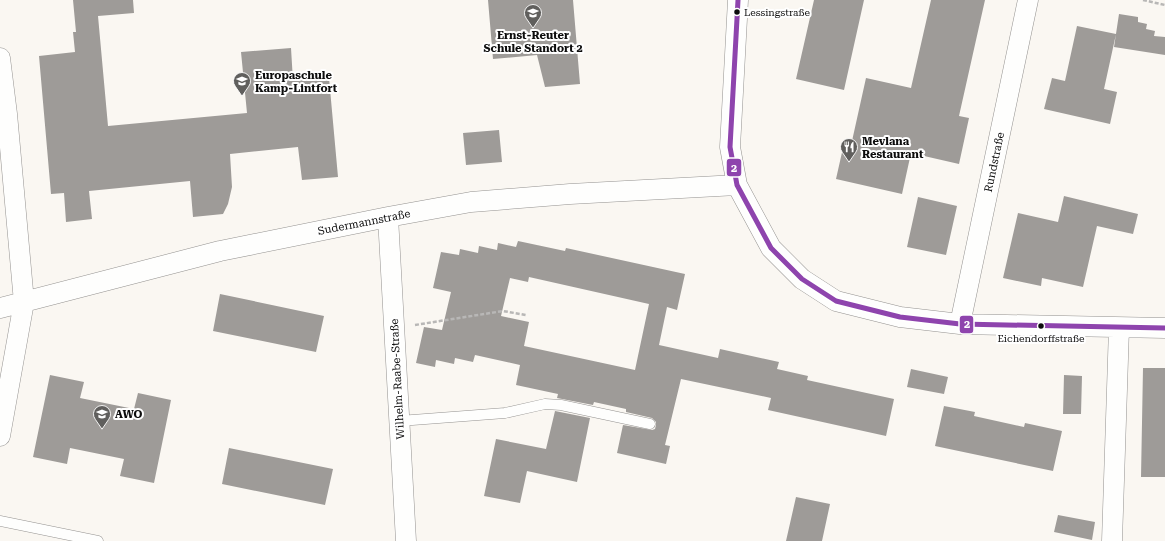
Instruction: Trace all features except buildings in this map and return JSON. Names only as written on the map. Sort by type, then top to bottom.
[{"type":"street","points":[[738,0],[730,147],[737,185],[771,248],[802,279],[836,301],[900,318],[960,324],[1165,328]]},
{"type":"street","name":"Rundstraße","points":[[960,324],[1028,0]]},
{"type":"street","points":[[0,58],[7,114],[24,302],[0,436]]},
{"type":"street","name":"Sudermannstraße","points":[[0,308],[220,251],[471,202],[570,194],[737,185]]},
{"type":"street","name":"Wilhelm-Raabe-Straße","points":[[388,217],[406,541]]},
{"type":"street","points":[[1112,541],[1119,328]]},
{"type":"lane","points":[[400,421],[505,413],[545,404],[561,405],[650,424]]},
{"type":"lane","points":[[0,520],[98,541]]},
{"type":"path","points":[[1143,0],[1165,5]]},
{"type":"path","points":[[1155,0],[1161,4]]},
{"type":"path","points":[[395,329],[503,311],[526,315]]},
{"type":"transit line","name":"2","points":[[738,0],[730,147],[737,185],[771,248],[802,279],[836,301],[900,317],[960,324],[1165,328]]},
{"type":"place","name":"Lessingstraße","points":[[737,12]]},
{"type":"place","name":"Ernst-Reuter Schule Standort 2","points":[[533,28]]},
{"type":"place","name":"Europaschule Kamp-Lintfort","points":[[242,96]]},
{"type":"place","name":"Mevlana Restaurant","points":[[849,162]]},
{"type":"place","name":"Eichendorffstraße","points":[[1041,326]]},
{"type":"place","name":"AWO","points":[[102,429]]}]
